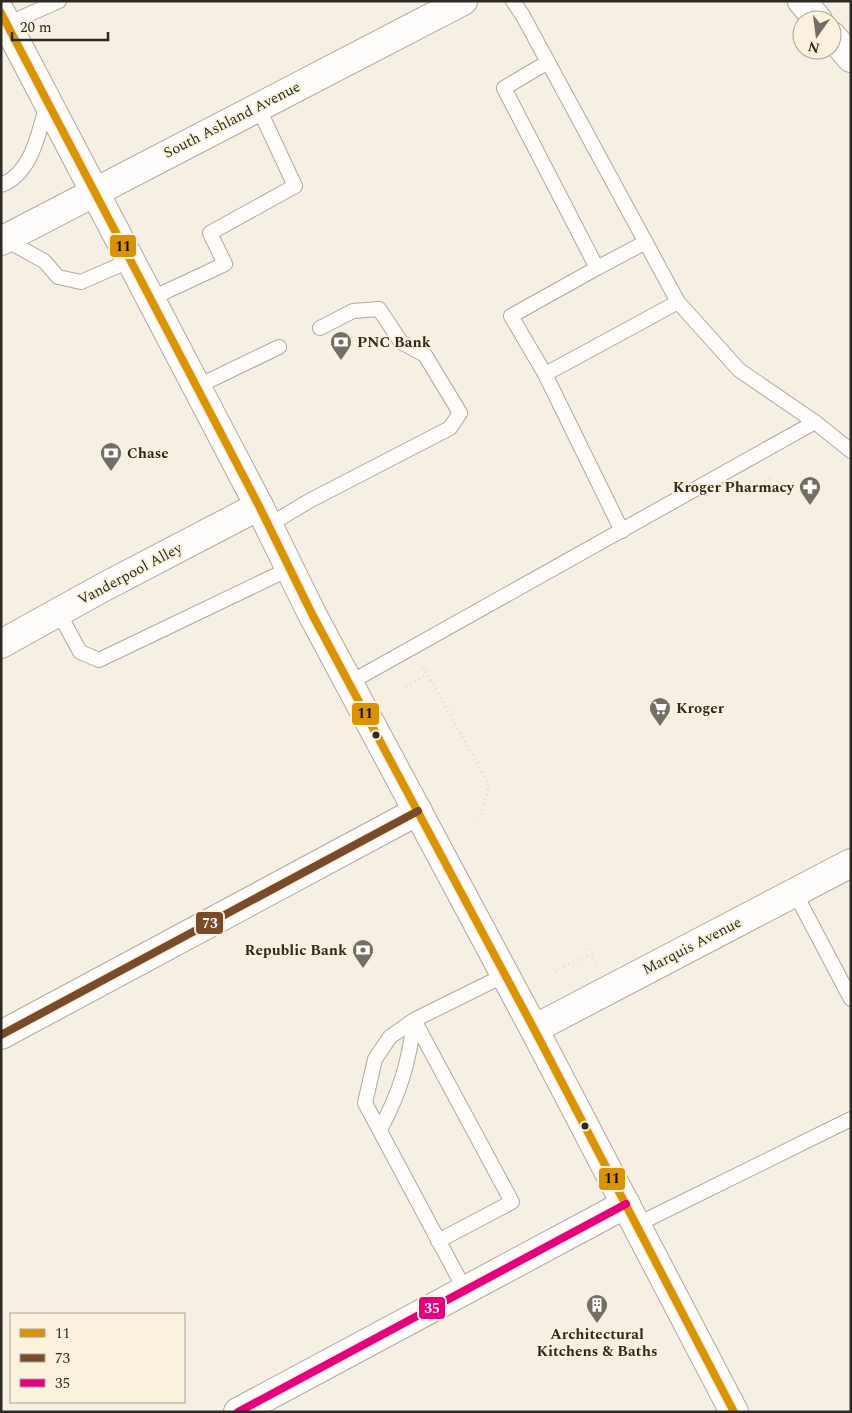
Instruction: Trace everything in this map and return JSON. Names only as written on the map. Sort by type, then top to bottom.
[{"type":"street","name":"South Ashland Avenue","points":[[2,240],[464,1]]},
{"type":"street","points":[[4,19],[291,568],[312,614],[534,1029],[734,1412]]},
{"type":"street","points":[[842,48],[851,58]]},
{"type":"street","name":"Vanderpool Alley","points":[[1,644],[102,588],[264,516]]},
{"type":"street","points":[[1,1035],[418,811]]},
{"type":"street","name":"Marquis Avenue","points":[[534,1029],[851,863]]},
{"type":"street","points":[[238,1412],[465,1290],[631,1214]]},
{"type":"lane","points":[[4,19],[59,1]]},
{"type":"lane","points":[[513,1],[678,302],[739,370],[815,422],[851,451]]},
{"type":"lane","points":[[548,62],[504,88],[597,268]]},
{"type":"lane","points":[[1,185],[19,174],[34,147],[47,103]]},
{"type":"lane","points":[[150,299],[225,264],[210,233],[295,186],[258,107]]},
{"type":"lane","points":[[2,240],[44,261],[58,277],[80,282],[130,261]]},
{"type":"lane","points":[[622,531],[545,374],[511,316],[646,242]]},
{"type":"lane","points":[[545,374],[678,302]]},
{"type":"lane","points":[[264,516],[309,501],[450,428],[460,413],[425,355],[401,342],[378,309],[354,311],[320,328]]},
{"type":"lane","points":[[196,387],[279,347]]},
{"type":"lane","points":[[349,683],[815,422]]},
{"type":"lane","points":[[59,613],[80,652],[99,660],[291,568]]},
{"type":"lane","points":[[795,893],[851,999]]},
{"type":"lane","points":[[465,1290],[365,1103],[375,1058],[390,1037],[414,1020],[505,975]]},
{"type":"lane","points":[[380,1130],[398,1097],[411,1050],[414,1020]]},
{"type":"lane","points":[[414,1020],[512,1202],[438,1241]]},
{"type":"lane","points":[[631,1214],[851,1119]]},
{"type":"path","points":[[421,663],[489,784],[479,822]]},
{"type":"path","points":[[406,687],[426,674]]},
{"type":"path","points":[[589,949],[596,963]]},
{"type":"path","points":[[555,971],[591,954]]},
{"type":"transit line","name":"11","points":[[1,13],[259,506],[312,614],[534,1029],[734,1412]]},
{"type":"transit line","name":"73","points":[[1,1035],[418,811]]},
{"type":"transit line","name":"35","points":[[238,1412],[626,1204]]},
{"type":"place","name":"PNC Bank","points":[[341,361]]},
{"type":"place","name":"Chase","points":[[111,472]]},
{"type":"place","name":"Kroger Pharmacy","points":[[810,506]]},
{"type":"place","name":"Kroger","points":[[660,727]]},
{"type":"place","name":"Republic Bank","points":[[363,969]]},
{"type":"place","name":"Architectural Kitchens & Baths","points":[[597,1324]]}]
